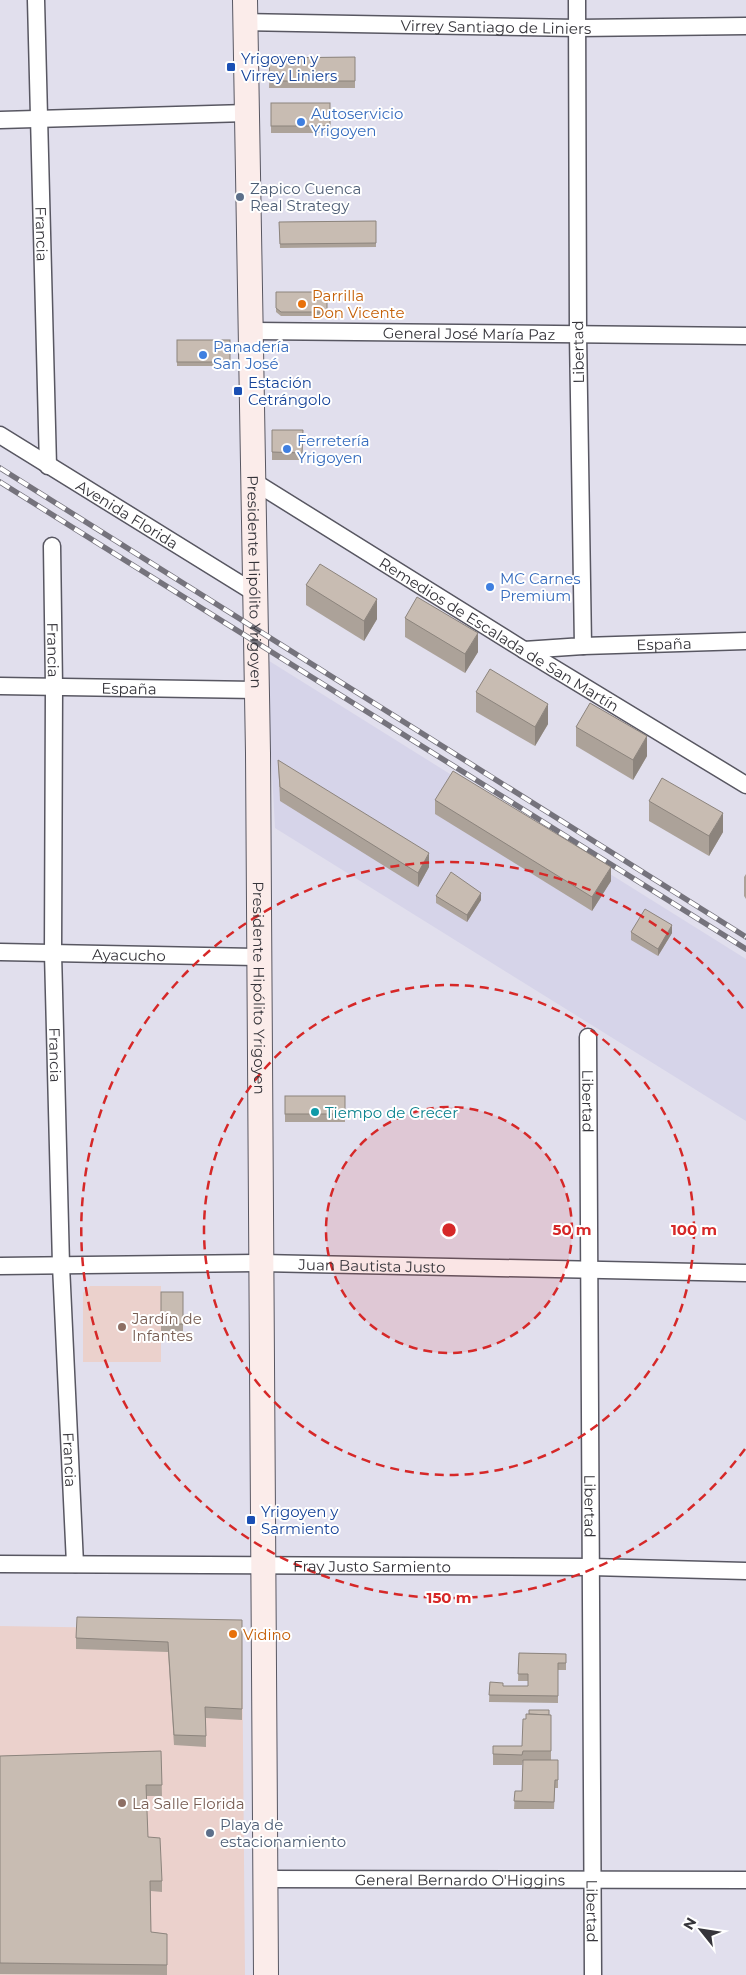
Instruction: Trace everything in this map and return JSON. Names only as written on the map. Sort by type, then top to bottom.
[{"type":"street","name":"Francia","points":[[36,0],[48,466]]},
{"type":"street","name":"Libertad","points":[[577,0],[578,334],[583,646]]},
{"type":"street","name":"Virrey Santiago de Liniers","points":[[246,11],[577,28],[746,26]]},
{"type":"street","name":"Presidente Hipólito Yrigoyen","points":[[246,11],[257,690],[266,1975]]},
{"type":"street","points":[[0,120],[247,113]]},
{"type":"street","name":"General José María Paz","points":[[251,331],[746,336]]},
{"type":"street","name":"Avenida Florida","points":[[0,435],[255,593]]},
{"type":"street","name":"Remedios de Escalada de San Martín","points":[[253,481],[524,650],[746,785]]},
{"type":"street","name":"Francia","points":[[52,546],[54,687],[53,953],[61,1265],[75,1564]]},
{"type":"street","name":"España","points":[[583,646],[746,641]]},
{"type":"street","points":[[524,650],[583,646]]},
{"type":"street","name":"España","points":[[0,686],[257,690]]},
{"type":"street","name":"Ayacucho","points":[[0,952],[258,957]]},
{"type":"street","name":"Libertad","points":[[588,1037],[593,1975]]},
{"type":"street","name":"Juan Bautista Justo","points":[[0,1266],[261,1263],[746,1273]]},
{"type":"street","name":"Fray Justo Sarmiento","points":[[0,1564],[591,1567],[746,1571]]},
{"type":"street","name":"General Bernardo O'Higgins","points":[[265,1879],[746,1880]]},
{"type":"shaded area","points":[[266,659],[746,959],[746,1121],[275,828]]},
{"type":"shaded area","name":"Jardín de Infantes","points":[[90,1286],[161,1286],[161,1362],[83,1362],[83,1293]]},
{"type":"shaded area","name":"La Salle Florida","points":[[0,1626],[242,1630],[245,1975],[0,1975]]},
{"type":"building","points":[[355,57],[355,81],[269,81],[270,58]]},
{"type":"building","name":"Autoservicio Yrigoyen","points":[[271,103],[330,103],[330,126],[271,126]]},
{"type":"building","points":[[376,221],[376,243],[280,244],[279,222]]},
{"type":"building","name":"Parrilla Don Vicente","points":[[276,292],[327,292],[327,312],[281,312],[276,308]]},
{"type":"building","name":"Panadería San José","points":[[177,340],[230,340],[230,362],[177,362]]},
{"type":"building","name":"Ferretería Yrigoyen","points":[[272,430],[303,430],[302,453],[272,452]]},
{"type":"building","points":[[320,564],[377,599],[364,621],[306,585]]},
{"type":"building","points":[[417,597],[478,633],[465,654],[405,618]]},
{"type":"building","points":[[490,669],[548,704],[535,727],[476,692]]},
{"type":"building","points":[[590,703],[647,736],[633,760],[576,727]]},
{"type":"building","points":[[278,760],[429,853],[418,873],[280,787]]},
{"type":"building","points":[[453,771],[611,867],[592,897],[435,800]]},
{"type":"building","points":[[662,778],[723,813],[709,836],[649,801]]},
{"type":"building","points":[[451,872],[481,893],[467,915],[436,896]]},
{"type":"building","points":[[645,909],[672,925],[658,949],[631,932]]},
{"type":"building","points":[[285,1096],[345,1096],[345,1114],[285,1114]]},
{"type":"building","points":[[161,1292],[183,1292],[183,1324],[161,1324]]},
{"type":"building","points":[[77,1617],[242,1620],[242,1709],[205,1707],[206,1736],[174,1735],[168,1642],[76,1638]]},
{"type":"building","points":[[519,1653],[566,1654],[566,1663],[558,1663],[558,1696],[489,1695],[490,1682],[503,1683],[503,1686],[528,1686],[528,1674],[518,1674]]},
{"type":"building","points":[[529,1710],[549,1710],[549,1715],[529,1714]]},
{"type":"building","points":[[526,1714],[551,1715],[551,1751],[523,1751],[522,1755],[493,1754],[493,1746],[522,1746],[523,1719],[526,1719]]},
{"type":"building","points":[[161,1751],[162,1785],[146,1785],[148,1837],[160,1838],[162,1881],[150,1881],[151,1932],[167,1934],[167,1965],[0,1963],[0,1756]]},
{"type":"building","points":[[523,1760],[558,1760],[558,1780],[555,1780],[554,1802],[514,1801],[515,1791],[522,1791]]},
{"type":"railway","points":[[0,468],[746,937]]},
{"type":"railway","points":[[0,482],[746,949]]},
{"type":"place","name":"Yrigoyen y Virrey Liniers","points":[[231,67]]},
{"type":"place","name":"Autoservicio Yrigoyen","points":[[301,122]]},
{"type":"place","name":"Zapico Cuenca Real Strategy","points":[[240,197]]},
{"type":"place","name":"Parrilla Don Vicente","points":[[302,304]]},
{"type":"place","name":"Panadería San José","points":[[203,355]]},
{"type":"place","name":"Estación Cetrángolo","points":[[238,391]]},
{"type":"place","name":"Ferretería Yrigoyen","points":[[287,449]]},
{"type":"place","name":"MC Carnes Premium","points":[[490,587]]},
{"type":"place","name":"Tiempo de Crecer","points":[[315,1112]]},
{"type":"place","name":"Jardín de Infantes","points":[[122,1327]]},
{"type":"place","name":"Yrigoyen y Sarmiento","points":[[251,1520]]},
{"type":"place","name":"Vidino","points":[[233,1634]]},
{"type":"place","name":"La Salle Florida","points":[[122,1803]]},
{"type":"place","name":"Playa de estacionamiento","points":[[210,1833]]}]
